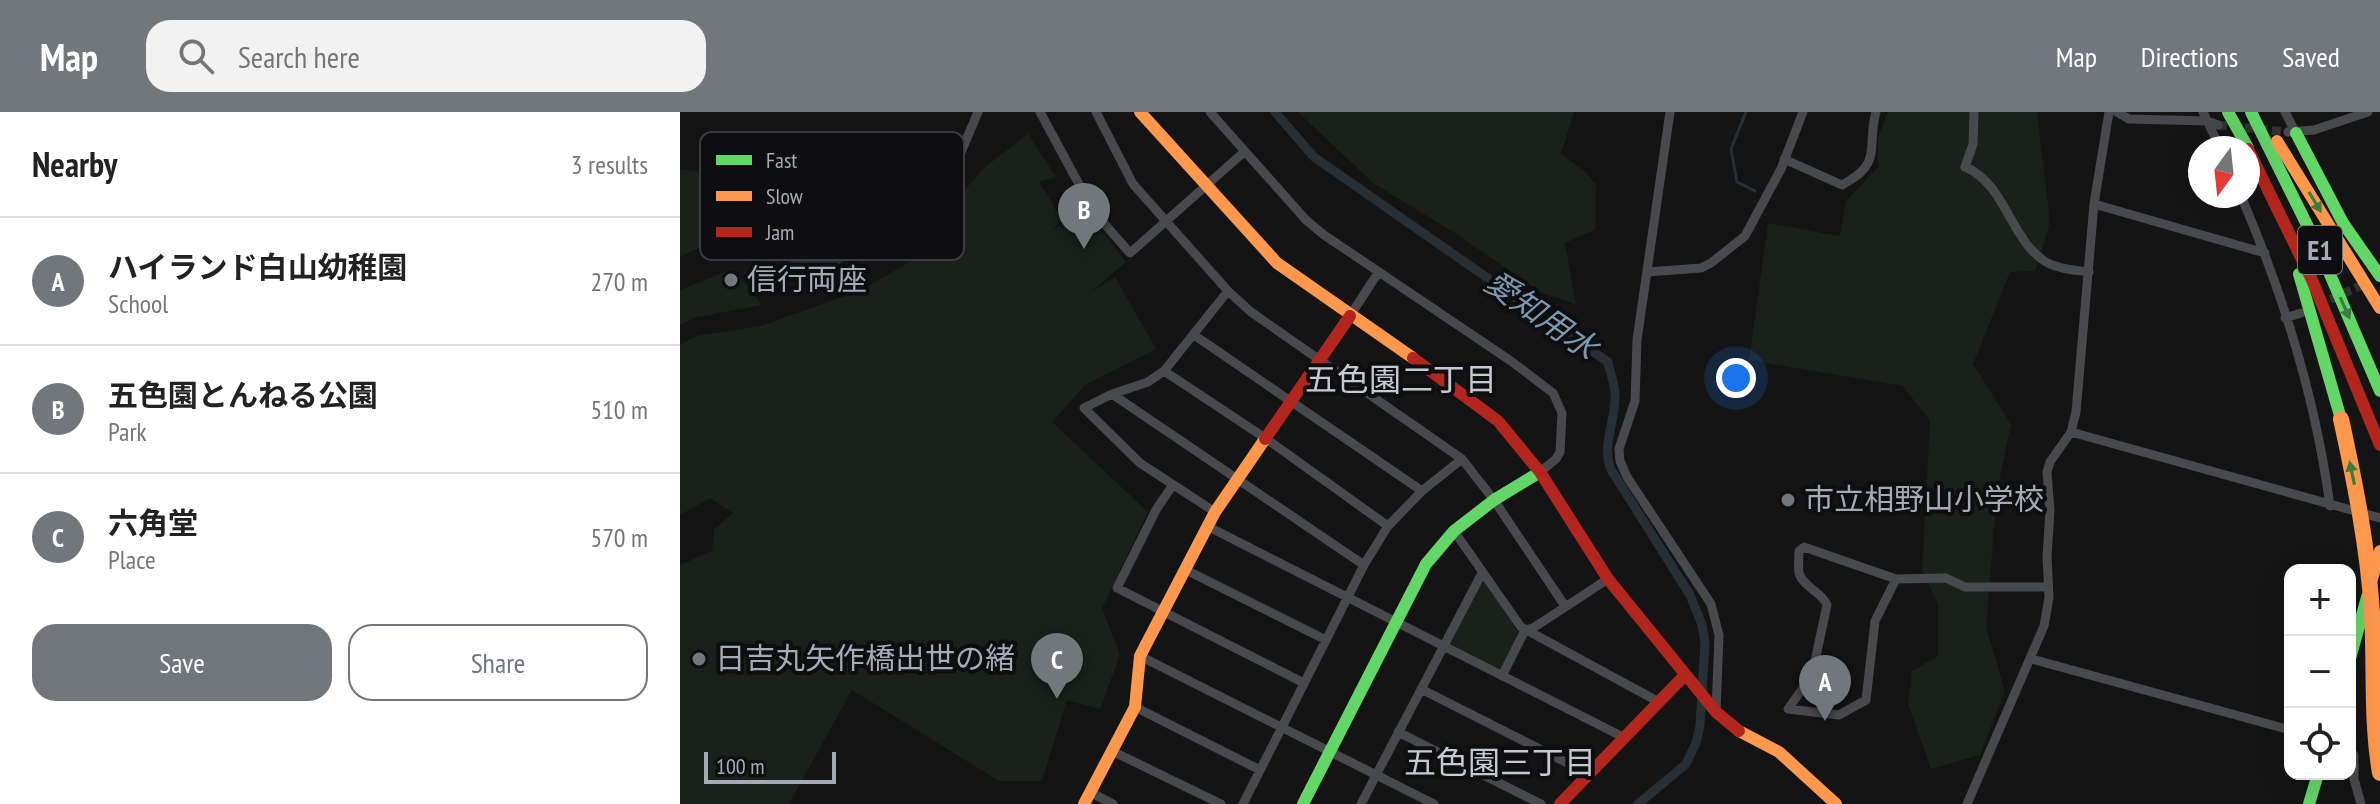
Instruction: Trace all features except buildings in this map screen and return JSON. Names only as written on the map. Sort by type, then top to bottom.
[{"type":"main road","points":[[1140,112],[1277,263],[1487,411],[1510,433],[1540,472],[1608,579],[1715,710],[1734,729],[1779,752],[1836,804]]},
{"type":"main road","name":"E1","points":[[2251,112],[2320,251],[2380,391]]},
{"type":"main road","points":[[2260,112],[2380,308]]},
{"type":"main road","name":"E1","points":[[2214,118],[2234,136]]},
{"type":"main road","points":[[2292,132],[2376,278]]},
{"type":"main road","name":"E1","points":[[2260,172],[2312,280],[2380,445]]},
{"type":"main road","points":[[2269,190],[2310,308],[2341,419],[2356,491],[2369,578],[2373,626],[2373,726],[2380,773]]},
{"type":"main road","points":[[1087,798],[1135,707],[1140,656],[1211,519],[1350,316]]},
{"type":"main road","points":[[1303,804],[1426,564],[1454,531],[1494,500],[1540,472]]},
{"type":"main road","points":[[2356,637],[2380,551]]},
{"type":"main road","points":[[1560,804],[1659,702],[1690,680]]},
{"type":"main road","points":[[2309,804],[2316,780]]},
{"type":"street","points":[[964,145],[978,112]]},
{"type":"street","points":[[1040,112],[1094,212],[1130,253],[1244,152]]},
{"type":"street","points":[[1096,112],[1133,184],[1228,291],[1251,312],[1462,459],[1494,500],[1565,606]]},
{"type":"street","points":[[1210,112],[1306,220],[1553,393],[1562,413],[1560,452],[1540,472]]},
{"type":"street","points":[[1670,112],[1637,340],[1635,401],[1622,437],[1620,461],[1627,477],[1711,604],[1719,635],[1715,710]]},
{"type":"street","points":[[1647,272],[1701,268],[1736,244],[1752,227],[1803,112]]},
{"type":"street","points":[[1784,159],[1842,185],[1868,166],[1876,112]]},
{"type":"street","points":[[1974,112],[1973,144],[1965,167],[1985,179],[2032,250],[2047,263],[2089,272]]},
{"type":"street","points":[[1967,804],[2032,659],[2047,612],[2050,511],[2047,472],[2050,462],[2071,432],[2076,412],[2094,204],[2109,112]]},
{"type":"street","points":[[2117,112],[2214,118]]},
{"type":"street","points":[[2285,112],[2292,132],[2368,112]]},
{"type":"street","points":[[2094,204],[2265,253]]},
{"type":"street","points":[[2246,208],[2265,253],[2313,408],[2330,506]]},
{"type":"street","points":[[1350,316],[1378,273]]},
{"type":"street","points":[[1228,291],[1164,371],[1148,382],[1112,394],[1084,408],[1140,463],[1173,485],[1211,519],[1349,597],[1625,738]]},
{"type":"street","points":[[2285,318],[2301,313]]},
{"type":"street","points":[[1194,335],[1422,491]]},
{"type":"street","points":[[1164,371],[1388,526]]},
{"type":"street","points":[[1112,394],[1364,565]]},
{"type":"street","points":[[2071,432],[2380,518]]},
{"type":"street","points":[[1243,804],[1364,565],[1388,526],[1422,491],[1462,459]]},
{"type":"street","points":[[1173,485],[1157,508],[1117,588],[1304,683]]},
{"type":"street","points":[[1454,531],[1525,630],[1659,702]]},
{"type":"street","points":[[1896,579],[1875,621],[1866,700],[1839,715],[1788,709],[1812,675],[1827,605],[1799,572],[1799,551],[1804,547],[1896,579],[1946,578],[1965,587],[2047,587]]},
{"type":"street","points":[[1184,569],[1326,640]]},
{"type":"street","points":[[1361,804],[1482,573]]},
{"type":"street","points":[[1502,676],[1525,630],[1533,628],[1608,579]]},
{"type":"street","points":[[1140,656],[1434,804]]},
{"type":"street","points":[[2032,659],[2284,728]]},
{"type":"street","points":[[1421,689],[1589,774]]},
{"type":"street","points":[[1135,707],[1260,770]]},
{"type":"street","points":[[1398,732],[1541,804]]},
{"type":"street","points":[[1112,751],[1221,804]]},
{"type":"street","points":[[2354,780],[2361,804]]},
{"type":"street","points":[[1087,798],[1113,804]]},
{"type":"shaded area","points":[[1298,112],[1574,112],[1561,154],[1596,184],[1595,230],[1565,243],[1576,304],[1542,293],[1455,233],[1373,183]]},
{"type":"shaded area","points":[[1888,112],[2037,112],[2050,222],[2035,271],[2010,272],[1973,364],[2011,424],[1997,492],[1986,627],[2005,691],[1980,755],[1931,769],[1908,704],[1912,671],[1938,656],[1938,604],[1922,571],[1930,421],[1903,386],[1749,360],[1768,223],[1840,236],[1846,201],[1878,167],[1878,137]]},
{"type":"shaded area","points":[[1028,134],[1056,177],[1039,182],[1062,219],[1051,232],[1083,208],[1126,262],[1091,292],[1115,277],[1156,349],[1085,385],[1052,422],[1148,512],[1102,608],[1120,655],[1100,709],[1067,700],[1042,781],[999,781],[852,690],[789,804],[680,804],[680,565],[712,551],[714,529],[733,513],[710,498],[680,515],[680,345],[696,336],[761,326],[861,290],[913,260],[964,260],[964,191],[985,167]]},
{"type":"shaded area","points":[[680,169],[700,172],[700,247],[680,257]]},
{"type":"shaded area","points":[[789,260],[844,260],[832,269],[796,266]]},
{"type":"shaded area","points":[[729,270],[752,290],[761,305],[694,318],[680,325],[680,290]]},
{"type":"shaded area","points":[[1482,577],[1518,632],[1501,672],[1447,644]]},
{"type":"waterway","name":"愛知用水","points":[[1275,112],[1314,157],[1608,362],[1615,395],[1608,440],[1610,468],[1690,595],[1705,642],[1700,726],[1696,743],[1686,764],[1638,804]]},
{"type":"waterway","points":[[1746,112],[1731,149],[1737,182],[1755,191]]},
{"type":"tunnel","points":[[2218,125],[2288,132]]},
{"type":"tunnel","points":[[2318,305],[2367,283]]},
{"type":"traffic: fast","points":[[2228,112],[2241,136]]},
{"type":"traffic: fast","points":[[2251,112],[2320,251],[2380,391]]},
{"type":"traffic: fast","points":[[2296,133],[2343,223],[2380,276]]},
{"type":"traffic: fast","points":[[2299,274],[2341,419]]},
{"type":"traffic: fast","points":[[1303,804],[1426,564],[1454,531],[1494,500],[1540,472]]},
{"type":"traffic: fast","points":[[2356,637],[2367,597]]},
{"type":"traffic: fast","points":[[2309,804],[2316,780]]},
{"type":"traffic: slow","points":[[1140,112],[1277,263],[1413,358]]},
{"type":"traffic: slow","points":[[2277,141],[2380,308]]},
{"type":"traffic: slow","points":[[2341,419],[2367,564],[2372,613],[2375,733],[2380,773]]},
{"type":"traffic: slow","points":[[1084,804],[1135,707],[1140,656],[1215,512],[1265,439]]},
{"type":"traffic: slow","points":[[2372,579],[2380,551]]},
{"type":"traffic: slow","points":[[1739,731],[1779,752],[1836,804]]},
{"type":"traffic: jam","points":[[2260,174],[2312,280],[2380,445]]},
{"type":"traffic: jam","points":[[1265,439],[1350,316]]},
{"type":"traffic: jam","points":[[1413,358],[1498,421],[1540,472],[1608,579],[1716,712],[1739,731]]},
{"type":"traffic: jam","points":[[1560,804],[1685,675]]},
{"type":"place","name":"五色園とんねる公園","points":[[1084,249]]},
{"type":"place","name":"信行両座","points":[[731,280]]},
{"type":"place","name":"市立相野山小学校","points":[[1788,500]]},
{"type":"place","name":"日吉丸矢作橋出世の緒","points":[[699,659]]},
{"type":"place","name":"六角堂","points":[[1057,699]]},
{"type":"place","name":"ハイランド白山幼稚園","points":[[1825,721]]},
{"type":"district","name":"五色園二丁目","points":[[1401,380]]},
{"type":"district","name":"五色園三丁目","points":[[1500,763]]}]
